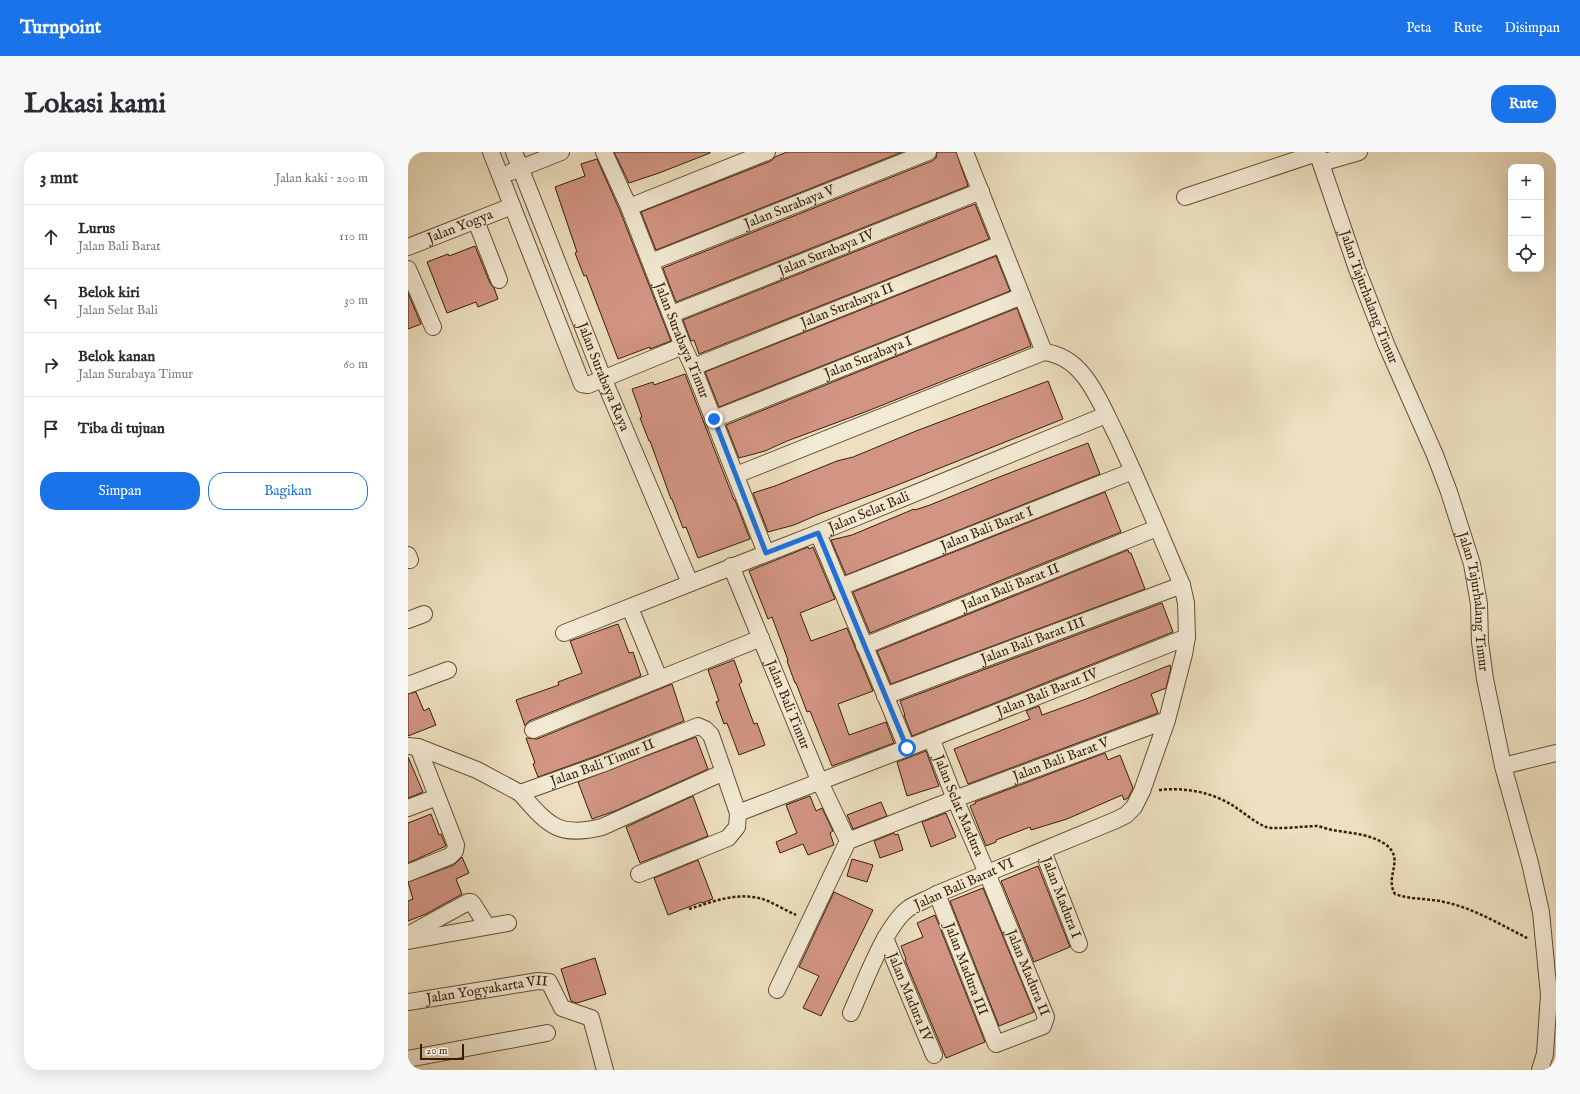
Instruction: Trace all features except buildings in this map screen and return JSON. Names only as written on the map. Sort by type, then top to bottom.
[{"type":"street","points":[[491,152],[582,384],[588,385],[683,346]]},
{"type":"street","name":"Jalan Surabaya Raya","points":[[514,152],[603,378],[690,583]]},
{"type":"street","points":[[500,176],[561,152]]},
{"type":"street","name":"Jalan Surabaya Timur","points":[[604,152],[629,207],[766,553]]},
{"type":"street","points":[[629,207],[767,152]]},
{"type":"street","name":"Jalan Surabaya V","points":[[651,262],[928,152]]},
{"type":"street","points":[[736,475],[1044,352],[965,152]]},
{"type":"street","points":[[1185,197],[1318,156],[1359,152]]},
{"type":"street","name":"Jalan Tajurhalang Timur","points":[[1318,156],[1386,344],[1435,455],[1449,492],[1472,564],[1478,604],[1480,642],[1485,679],[1503,766],[1530,863],[1541,912],[1553,995],[1545,1054],[1540,1070]]},
{"type":"street","name":"Jalan Surabaya IV","points":[[672,314],[980,191]]},
{"type":"street","name":"Jalan Yogya","points":[[408,247],[512,206]]},
{"type":"street","points":[[476,221],[499,280]]},
{"type":"street","name":"Jalan Surabaya II","points":[[693,366],[1001,244]]},
{"type":"street","points":[[408,269],[433,327]]},
{"type":"street","name":"Jalan Surabaya I","points":[[714,419],[1022,296]]},
{"type":"street","name":"Jalan Bali Barat VI","points":[[851,1013],[885,938],[900,916],[909,908],[937,894],[1043,851],[1126,815],[1134,808],[1142,791],[1167,720],[1187,637],[1186,603],[1182,585],[1133,471],[1106,415],[1084,377],[1061,356],[1044,352]]},
{"type":"street","name":"Jalan Selat Bali","points":[[564,633],[818,533],[1106,415]]},
{"type":"street","name":"Jalan Bali Barat I","points":[[840,587],[1133,471]]},
{"type":"street","name":"Jalan Bali Barat II","points":[[864,646],[1157,528]]},
{"type":"street","points":[[818,533],[907,748]]},
{"type":"street","name":"Jalan Bali Timur","points":[[731,566],[820,780],[848,841]]},
{"type":"street","name":"Jalan Bali Barat III","points":[[885,696],[1182,585]]},
{"type":"street","points":[[630,608],[659,678]]},
{"type":"street","points":[[408,620],[424,614]]},
{"type":"street","name":"Jalan Bali Barat IV","points":[[738,813],[1187,637]]},
{"type":"street","points":[[533,730],[760,638]]},
{"type":"street","points":[[408,685],[448,670]]},
{"type":"street","name":"Jalan Bali Barat V","points":[[848,841],[955,799],[1167,720]]},
{"type":"street","name":"Jalan Bali Timur II","points":[[520,793],[602,764],[698,726],[705,728],[711,735],[738,813]]},
{"type":"street","name":"Jalan Selat Madura","points":[[931,738],[955,799],[987,873]]},
{"type":"street","points":[[413,747],[477,770],[520,793],[550,825],[568,831],[584,831],[602,827],[724,772]]},
{"type":"street","points":[[408,873],[450,856],[455,851],[456,844],[437,797],[413,747]]},
{"type":"street","points":[[1503,766],[1556,753]]},
{"type":"street","points":[[408,808],[437,797]]},
{"type":"street","points":[[639,874],[728,838],[737,827],[738,813]]},
{"type":"street","points":[[777,990],[848,841]]},
{"type":"street","name":"Jalan Madura I","points":[[1043,851],[1079,944]]},
{"type":"street","name":"Jalan Madura II","points":[[987,873],[1046,1017],[1043,1026],[996,1044]]},
{"type":"street","name":"Jalan Madura III","points":[[937,894],[996,1044]]},
{"type":"street","points":[[408,935],[468,902],[473,904],[487,926]]},
{"type":"street","points":[[408,941],[508,923]]},
{"type":"street","name":"Jalan Madura IV","points":[[885,938],[934,1056]]},
{"type":"street","name":"Jalan Yogyakarta VII","points":[[408,1002],[538,981],[549,982],[562,1008],[591,1018],[605,1070]]},
{"type":"street","points":[[408,1059],[547,1033]]},
{"type":"path","points":[[1142,791],[1167,789],[1212,795],[1231,805],[1267,828],[1318,826],[1363,835],[1375,839],[1385,844],[1393,851],[1396,863],[1391,879],[1392,889],[1395,894],[1444,902],[1460,907],[1479,914],[1545,947]]},
{"type":"path","points":[[688,909],[722,898],[753,896],[768,901],[809,923]]},
{"type":"route","points":[[714,419],[766,553],[818,533],[907,748]]}]
